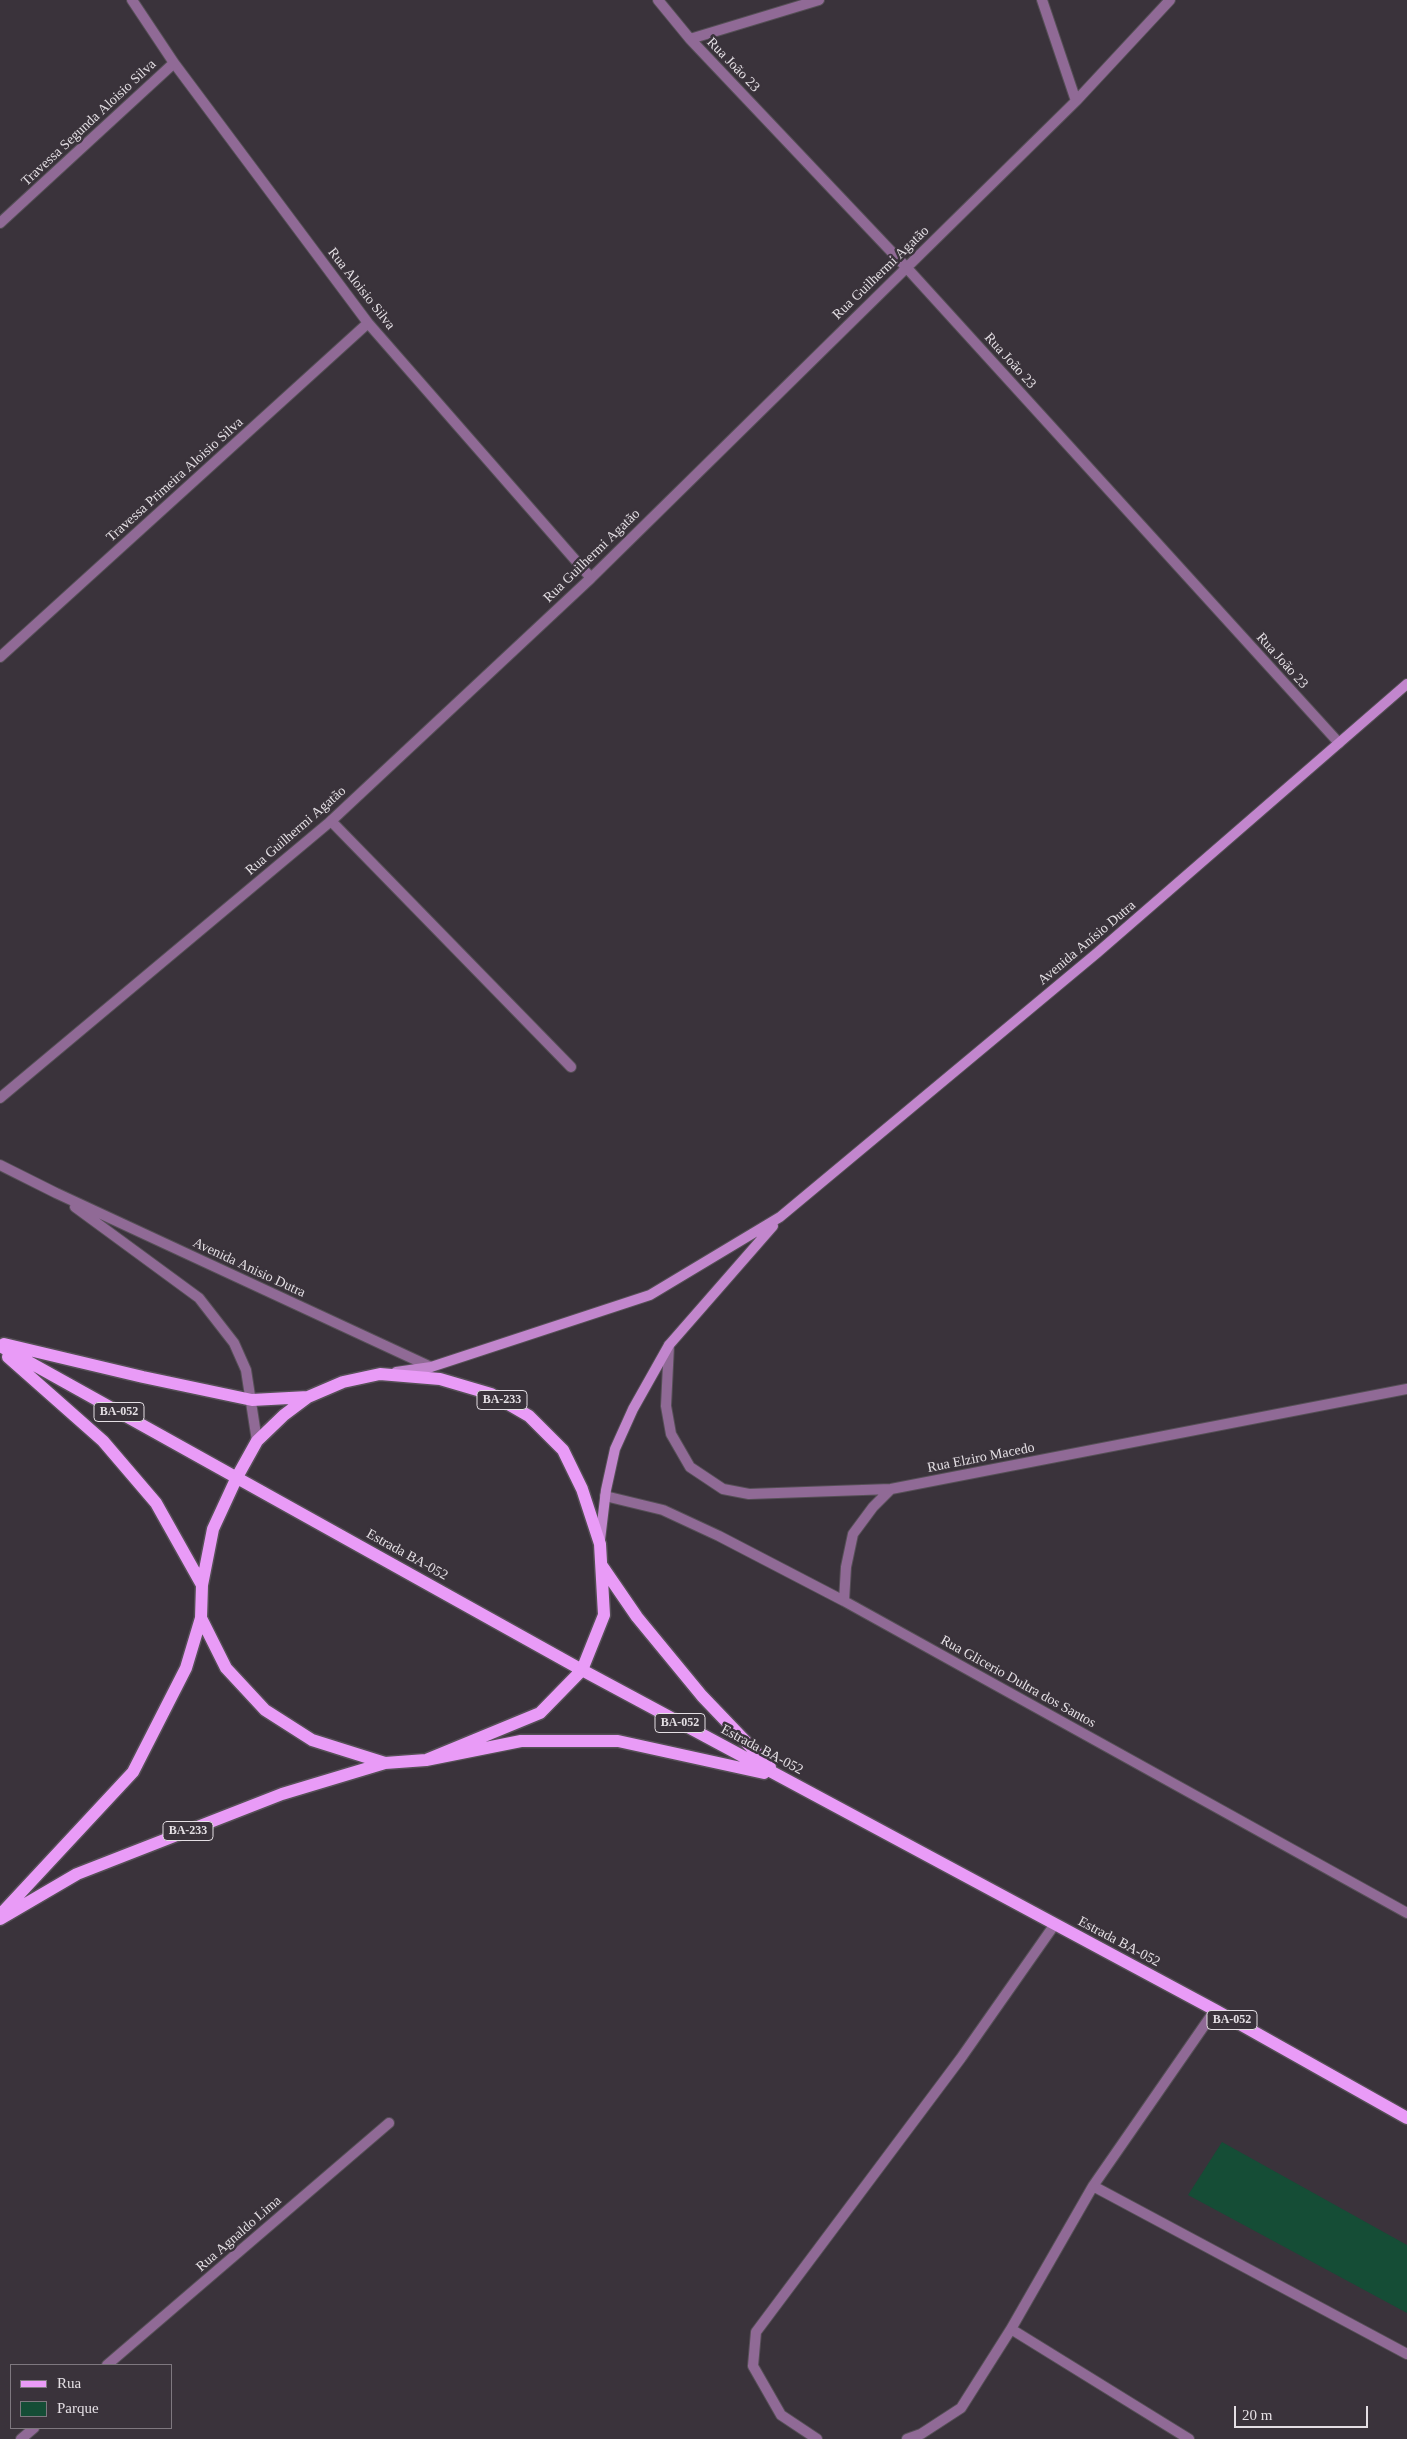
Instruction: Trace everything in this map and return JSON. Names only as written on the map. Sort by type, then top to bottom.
[{"type":"main road","name":"Avenida Anísio Dutra","points":[[780,1217],[1097,953],[1407,684]]},
{"type":"main road","points":[[600,1544],[605,1496],[615,1449],[633,1409],[669,1345],[780,1217]]},
{"type":"main road","points":[[380,1374],[431,1367],[650,1296],[780,1217]]},
{"type":"main road","points":[[0,1347],[252,1400],[308,1397]]},
{"type":"main road","points":[[0,1347],[103,1441],[156,1503],[202,1585]]},
{"type":"main road","name":"Estrada BA-052","points":[[0,1347],[582,1670],[1214,2010],[1407,2118]]},
{"type":"main road","name":"BA-233","points":[[0,1915],[133,1772],[186,1668],[201,1618],[202,1585],[213,1529],[237,1477],[257,1441],[284,1415],[308,1397],[343,1382],[380,1374],[440,1379],[491,1394],[529,1416],[563,1450],[582,1489],[600,1544],[604,1615],[582,1670],[540,1713],[426,1760],[385,1763],[282,1794],[77,1874],[0,1919]]},
{"type":"main road","points":[[602,1566],[637,1617],[702,1696],[779,1776]]},
{"type":"main road","name":"BA-233","points":[[201,1618],[226,1668],[265,1710],[312,1740],[385,1763]]},
{"type":"main road","points":[[426,1760],[520,1741],[618,1741],[779,1776]]},
{"type":"street","name":"Rua Aloisio Silva","points":[[132,0],[174,63],[368,323],[591,578]]},
{"type":"street","name":"Rua João 23","points":[[658,0],[690,39],[906,267],[1338,744]]},
{"type":"street","points":[[690,39],[819,0]]},
{"type":"street","points":[[1042,0],[1076,102]]},
{"type":"street","name":"Rua Guilhermi Agatão","points":[[0,1098],[331,821],[591,578],[1076,102],[1170,0]]},
{"type":"street","name":"Travessa Segunda Aloisio Silva","points":[[0,223],[174,63]]},
{"type":"street","name":"Travessa Primeira Aloisio Silva","points":[[0,657],[368,323]]},
{"type":"street","points":[[331,821],[571,1067]]},
{"type":"street","name":"Avenida Anisio Dutra","points":[[0,1164],[56,1193],[431,1367]]},
{"type":"street","name":"Avenida Anisio Dutra","points":[[56,1193],[199,1298],[234,1343],[246,1370],[257,1441]]},
{"type":"street","name":"Rua Elziro Macedo","points":[[669,1345],[666,1406],[671,1434],[690,1467],[723,1489],[749,1494],[891,1489],[1407,1389]]},
{"type":"street","points":[[844,1601],[846,1568],[853,1534],[873,1507],[891,1489]]},
{"type":"street","name":"Rua Glicerio Dultra dos Santos","points":[[605,1496],[663,1510],[844,1601],[1407,1913]]},
{"type":"street","points":[[816,2439],[781,2415],[753,2366],[756,2332],[961,2058],[1055,1924]]},
{"type":"street","points":[[907,2439],[921,2434],[961,2408],[1012,2329],[1093,2186],[1214,2010]]},
{"type":"street","name":"Rua Agnaldo Lima","points":[[108,2364],[389,2123]]},
{"type":"street","points":[[1093,2186],[1407,2354]]},
{"type":"street","points":[[1012,2329],[1189,2439]]},
{"type":"street","points":[[21,2439],[33,2429]]},
{"type":"green space","points":[[1222,2142],[1407,2245],[1407,2313],[1188,2195]]}]
